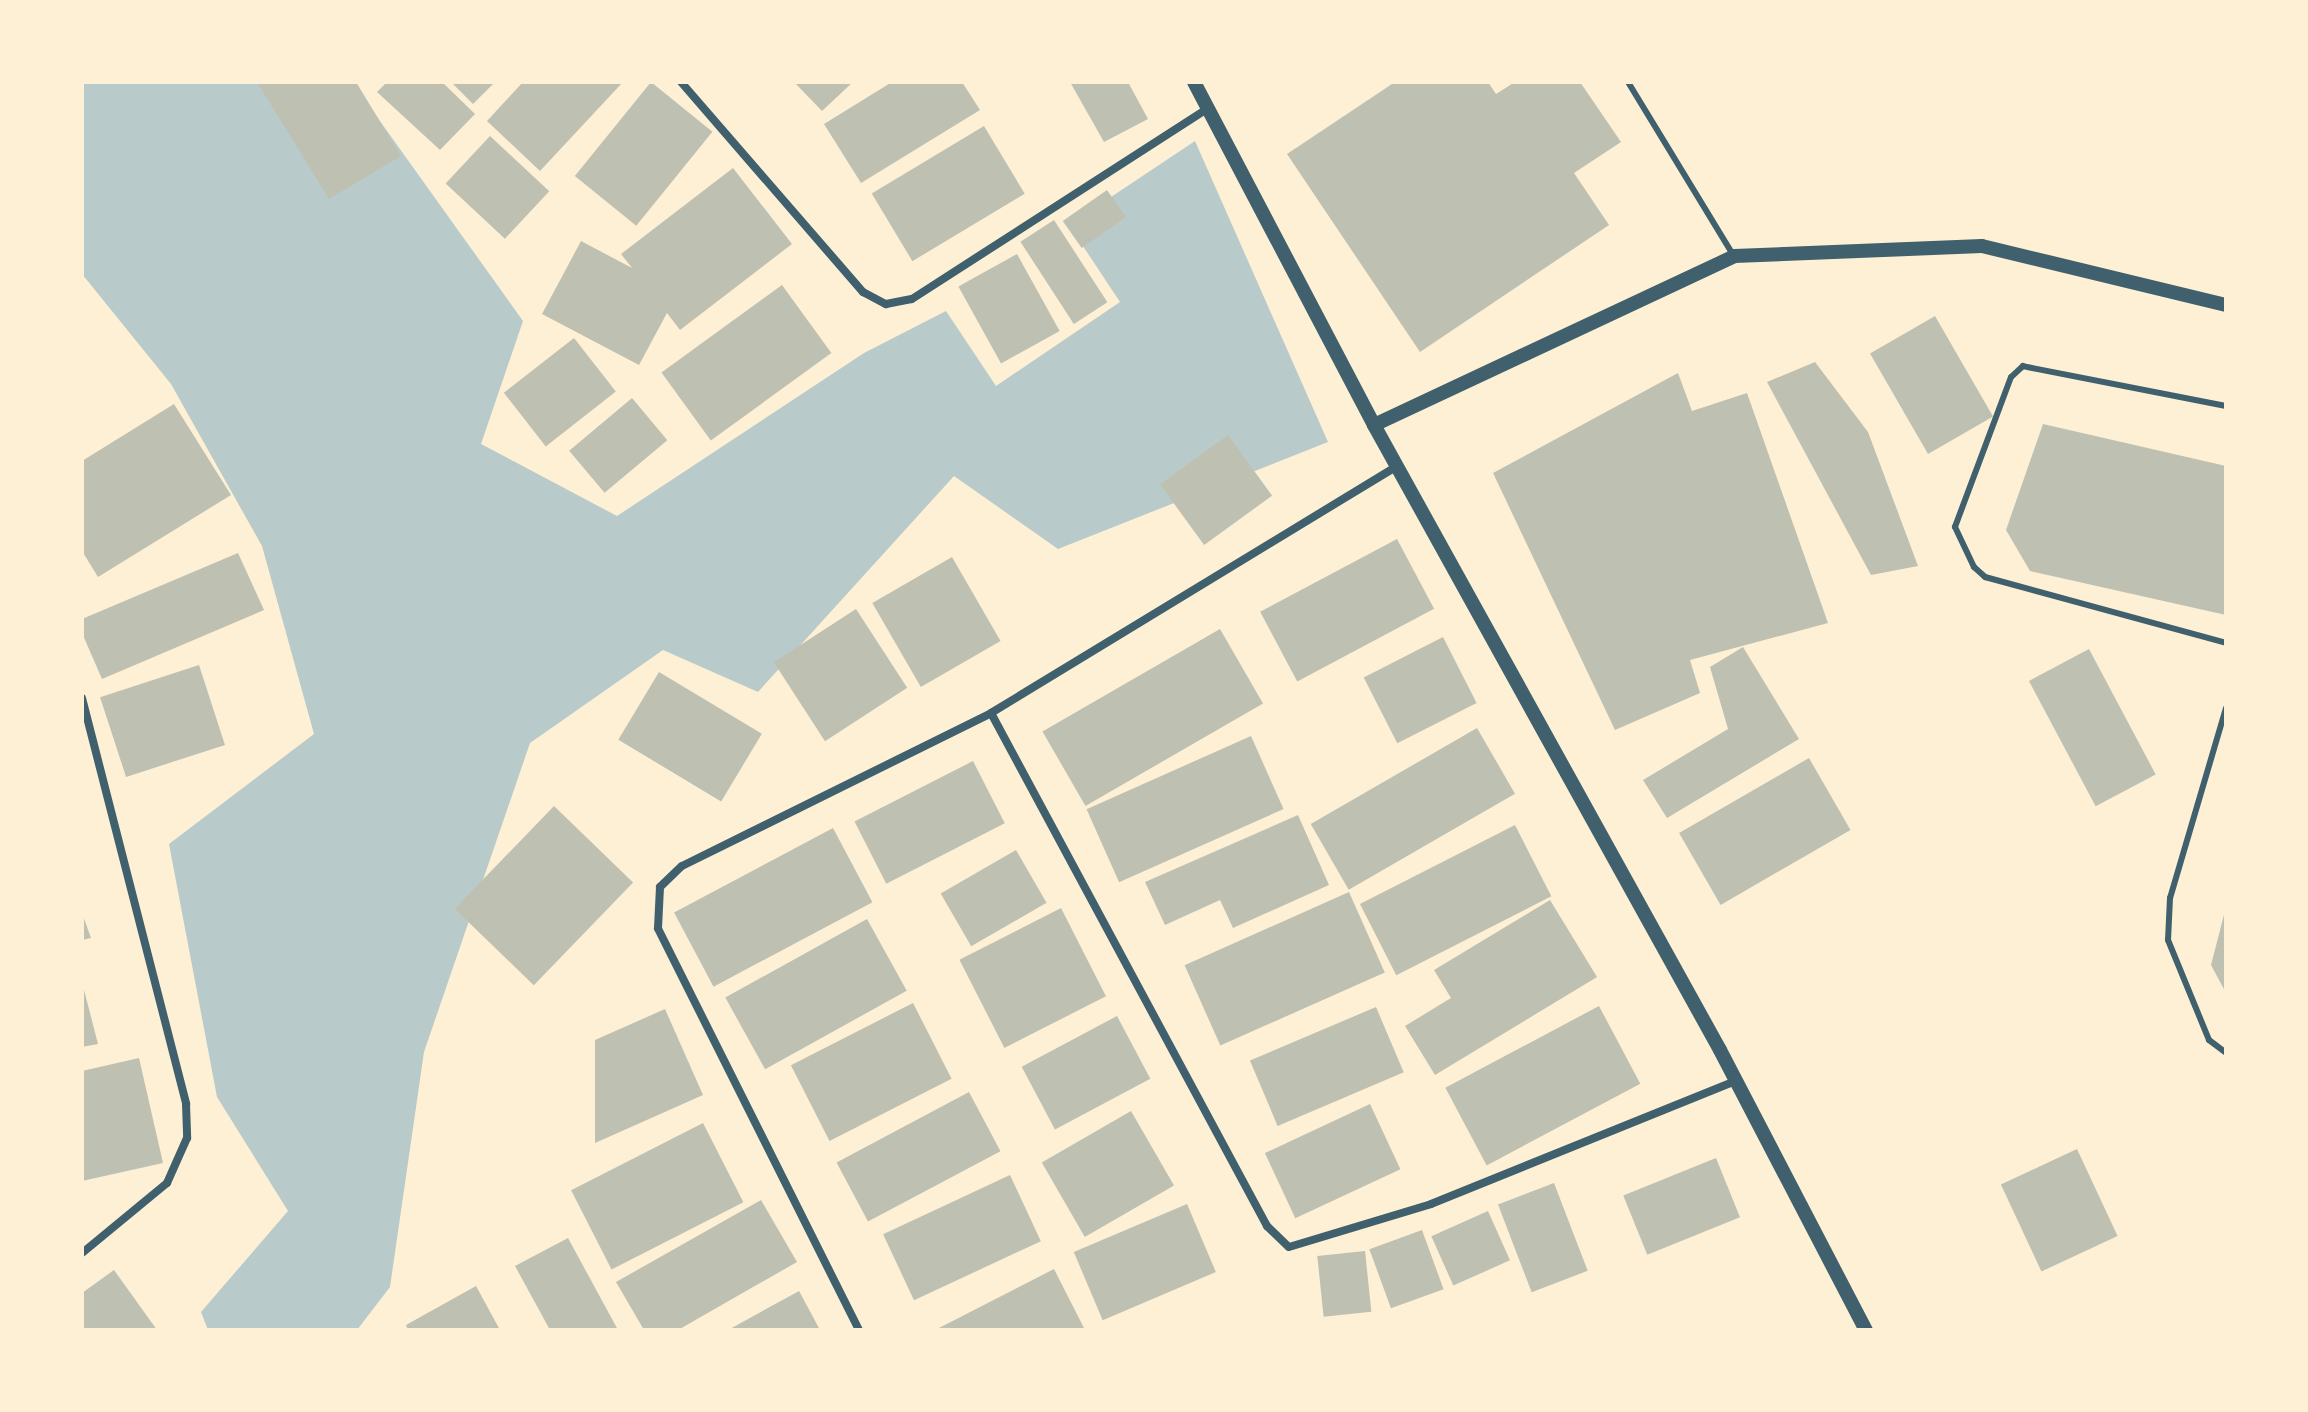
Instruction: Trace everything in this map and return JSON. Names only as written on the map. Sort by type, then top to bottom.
[{"type":"street","points":[[681,82],[863,292],[886,304],[912,299],[1209,107]]},
{"type":"street","points":[[1194,82],[1374,425],[1736,1081],[1866,1330]]},
{"type":"street","points":[[1374,425],[1734,256],[1982,246],[2226,305]]},
{"type":"street","points":[[859,1330],[658,928],[660,887],[682,866],[991,713],[1398,466]]},
{"type":"street","points":[[82,698],[186,1104],[187,1138],[167,1183],[82,1253]]},
{"type":"street","points":[[991,713],[1267,1226],[1289,1247],[1431,1204],[1736,1081]]},
{"type":"lane","points":[[1628,82],[1734,256]]},
{"type":"lane","points":[[2226,406],[2023,366],[2011,377],[1955,527],[1974,567],[1985,577],[2226,643]]},
{"type":"lane","points":[[2226,708],[2170,898],[2168,940],[2209,1040],[2226,1053]]},
{"type":"shaded area","points":[[82,82],[352,82],[523,321],[481,444],[617,516],[864,353],[946,311],[996,386],[1120,302],[1069,225],[1195,141],[1328,442],[1058,549],[954,476],[758,692],[663,650],[530,743],[424,1052],[390,1287],[357,1330],[208,1330],[201,1312],[288,1211],[217,1097],[169,844],[314,734],[262,546],[171,384],[82,274]]},
{"type":"building","points":[[257,82],[356,82],[401,156],[329,199]]},
{"type":"building","points":[[387,82],[442,82],[475,114],[440,150],[377,92]]},
{"type":"building","points":[[451,82],[495,82],[473,104]]},
{"type":"building","points":[[523,82],[623,82],[540,171],[487,121]]},
{"type":"building","points":[[651,82],[712,132],[636,226],[575,176]]},
{"type":"building","points":[[794,82],[853,82],[822,111]]},
{"type":"building","points":[[892,82],[962,82],[980,110],[861,183],[824,124]]},
{"type":"building","points":[[1070,82],[1128,82],[1148,119],[1104,142]]},
{"type":"building","points":[[1395,82],[1488,82],[1496,94],[1515,82],[1580,82],[1621,142],[1574,173],[1609,225],[1420,352],[1287,154]]},
{"type":"building","points":[[984,126],[1025,194],[912,261],[872,193]]},
{"type":"building","points":[[490,136],[549,191],[505,239],[446,184]]},
{"type":"building","points":[[733,168],[792,244],[680,330],[667,313],[639,365],[542,314],[581,241],[632,268],[621,254]]},
{"type":"building","points":[[1107,190],[1126,217],[1082,248],[1063,221]]},
{"type":"building","points":[[1054,220],[1107,302],[1074,324],[1020,242]]},
{"type":"building","points":[[1017,254],[1060,331],[1001,363],[958,286]]},
{"type":"building","points":[[782,285],[831,353],[711,441],[661,373]]},
{"type":"building","points":[[1935,316],[1993,416],[1928,454],[1870,354]]},
{"type":"building","points":[[574,338],[616,392],[546,446],[504,393]]},
{"type":"building","points":[[1815,362],[1868,432],[1918,566],[1871,575],[1767,382]]},
{"type":"building","points":[[1678,373],[1692,411],[1747,393],[1828,623],[1690,660],[1700,693],[1615,730],[1493,473]]},
{"type":"building","points":[[632,398],[667,440],[605,493],[569,451]]},
{"type":"building","points":[[174,404],[231,495],[98,577],[82,551],[82,461]]},
{"type":"building","points":[[2043,424],[2226,466],[2226,615],[2030,571],[2006,530]]},
{"type":"building","points":[[1228,435],[1272,496],[1204,545],[1160,484]]},
{"type":"building","points":[[1397,539],[1434,609],[1297,682],[1260,612]]},
{"type":"building","points":[[238,553],[264,610],[102,679],[82,633],[82,619]]},
{"type":"building","points":[[952,557],[1000,641],[921,687],[872,603]]},
{"type":"building","points":[[856,609],[907,688],[825,741],[774,662]]},
{"type":"building","points":[[1220,629],[1263,703],[1085,806],[1042,732]]},
{"type":"building","points":[[1443,637],[1477,703],[1397,743],[1364,677]]},
{"type":"building","points":[[1743,647],[1799,739],[1667,818],[1643,780],[1728,729],[1710,667]]},
{"type":"building","points":[[2089,649],[2156,774],[2096,806],[2029,681]]},
{"type":"building","points":[[199,665],[225,745],[126,777],[100,697]]},
{"type":"building","points":[[659,672],[762,734],[721,802],[618,740]]},
{"type":"building","points":[[1477,728],[1515,794],[1349,890],[1311,824]]},
{"type":"building","points":[[1251,736],[1284,809],[1119,882],[1087,809]]},
{"type":"building","points":[[1809,758],[1850,830],[1721,905],[1679,833]]},
{"type":"building","points":[[973,761],[1005,823],[886,884],[854,821]]},
{"type":"building","points":[[554,806],[633,882],[534,985],[455,909]]},
{"type":"building","points":[[1298,815],[1329,885],[1233,928],[1220,900],[1165,925],[1145,882]]},
{"type":"building","points":[[1515,825],[1551,896],[1396,975],[1360,904]]},
{"type":"building","points":[[833,828],[872,902],[714,987],[674,913]]},
{"type":"building","points":[[1016,850],[1046,903],[971,946],[941,894]]},
{"type":"building","points":[[1349,892],[1385,972],[1220,1046],[1185,965]]},
{"type":"building","points":[[1550,900],[1597,977],[1435,1075],[1405,1026],[1451,998],[1434,970]]},
{"type":"building","points":[[1061,908],[1106,996],[1004,1048],[959,960]]},
{"type":"building","points":[[2226,911],[2226,993],[2211,965]]},
{"type":"building","points":[[82,913],[91,938],[82,940]]},
{"type":"building","points":[[867,919],[907,991],[765,1069],[725,998]]},
{"type":"building","points":[[82,982],[98,1044],[82,1047]]},
{"type":"building","points":[[913,1003],[952,1079],[830,1141],[791,1065]]},
{"type":"building","points":[[1599,1006],[1640,1084],[1487,1165],[1445,1088]]},
{"type":"building","points":[[1376,1007],[1404,1072],[1278,1126],[1250,1061]]},
{"type":"building","points":[[665,1009],[703,1095],[595,1143],[595,1040]]},
{"type":"building","points":[[1117,1016],[1150,1079],[1055,1129],[1022,1067]]},
{"type":"building","points":[[139,1058],[163,1163],[82,1181],[82,1071]]},
{"type":"building","points":[[969,1092],[1000,1151],[868,1222],[837,1162]]},
{"type":"building","points":[[1370,1104],[1400,1169],[1295,1218],[1265,1153]]},
{"type":"building","points":[[1131,1111],[1174,1185],[1085,1237],[1042,1162]]},
{"type":"building","points":[[703,1123],[743,1202],[612,1269],[571,1190]]},
{"type":"building","points":[[2077,1149],[2118,1236],[2041,1272],[2001,1184]]},
{"type":"building","points":[[1716,1158],[1740,1217],[1647,1255],[1623,1195]]},
{"type":"building","points":[[1010,1175],[1041,1241],[914,1300],[883,1234]]},
{"type":"building","points":[[1554,1183],[1588,1271],[1532,1292],[1498,1205]]},
{"type":"building","points":[[761,1200],[797,1262],[678,1330],[644,1330],[616,1282]]},
{"type":"building","points":[[1187,1204],[1216,1272],[1103,1320],[1074,1252]]},
{"type":"building","points":[[1488,1211],[1510,1260],[1453,1286],[1431,1236]]},
{"type":"building","points":[[1422,1230],[1444,1289],[1391,1308],[1369,1249]]},
{"type":"building","points":[[568,1238],[618,1330],[550,1330],[515,1266]]},
{"type":"building","points":[[1365,1251],[1371,1312],[1324,1317],[1317,1256]]},
{"type":"building","points":[[1054,1269],[1085,1330],[940,1330],[939,1328]]},
{"type":"building","points":[[114,1270],[157,1330],[82,1330],[82,1293]]},
{"type":"building","points":[[476,1286],[500,1330],[408,1330],[406,1325]]},
{"type":"building","points":[[799,1291],[820,1330],[728,1330]]}]
